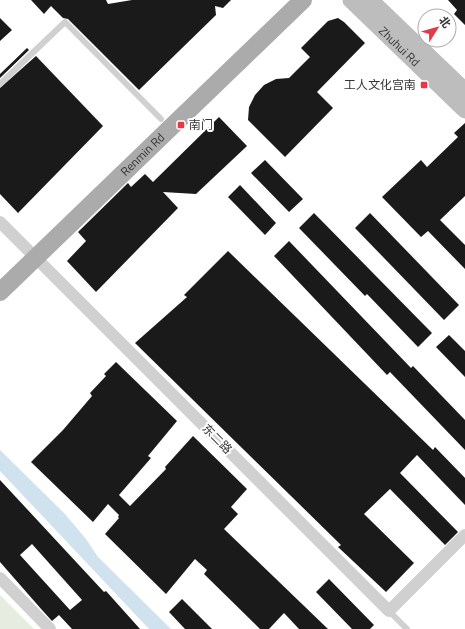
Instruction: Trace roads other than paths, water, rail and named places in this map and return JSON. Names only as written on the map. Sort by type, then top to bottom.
[{"type":"main road","name":"Renmin Rd","points":[[0,292],[31,253],[161,119],[286,0]]},
{"type":"main road","name":"Renmin Rd","points":[[0,277],[31,253],[303,0]]},
{"type":"main road","name":"Zhuhui Rd","points":[[351,0],[465,110]]},
{"type":"main road","name":"Zhuhui Rd","points":[[370,0],[465,91]]},
{"type":"street","name":"东二路","points":[[0,222],[389,611]]},
{"type":"street","points":[[389,611],[465,535]]},
{"type":"street","points":[[0,578],[50,629]]},
{"type":"lane","points":[[0,84],[65,22],[161,119]]},
{"type":"lane","name":"东二路","points":[[389,611],[407,629]]},
{"type":"water","points":[[0,450],[64,513],[86,539],[98,557],[171,629],[149,629],[0,471]]},
{"type":"place","name":"工人文化宫南","points":[[424,85]]},
{"type":"place","name":"南门","points":[[181,125]]}]
